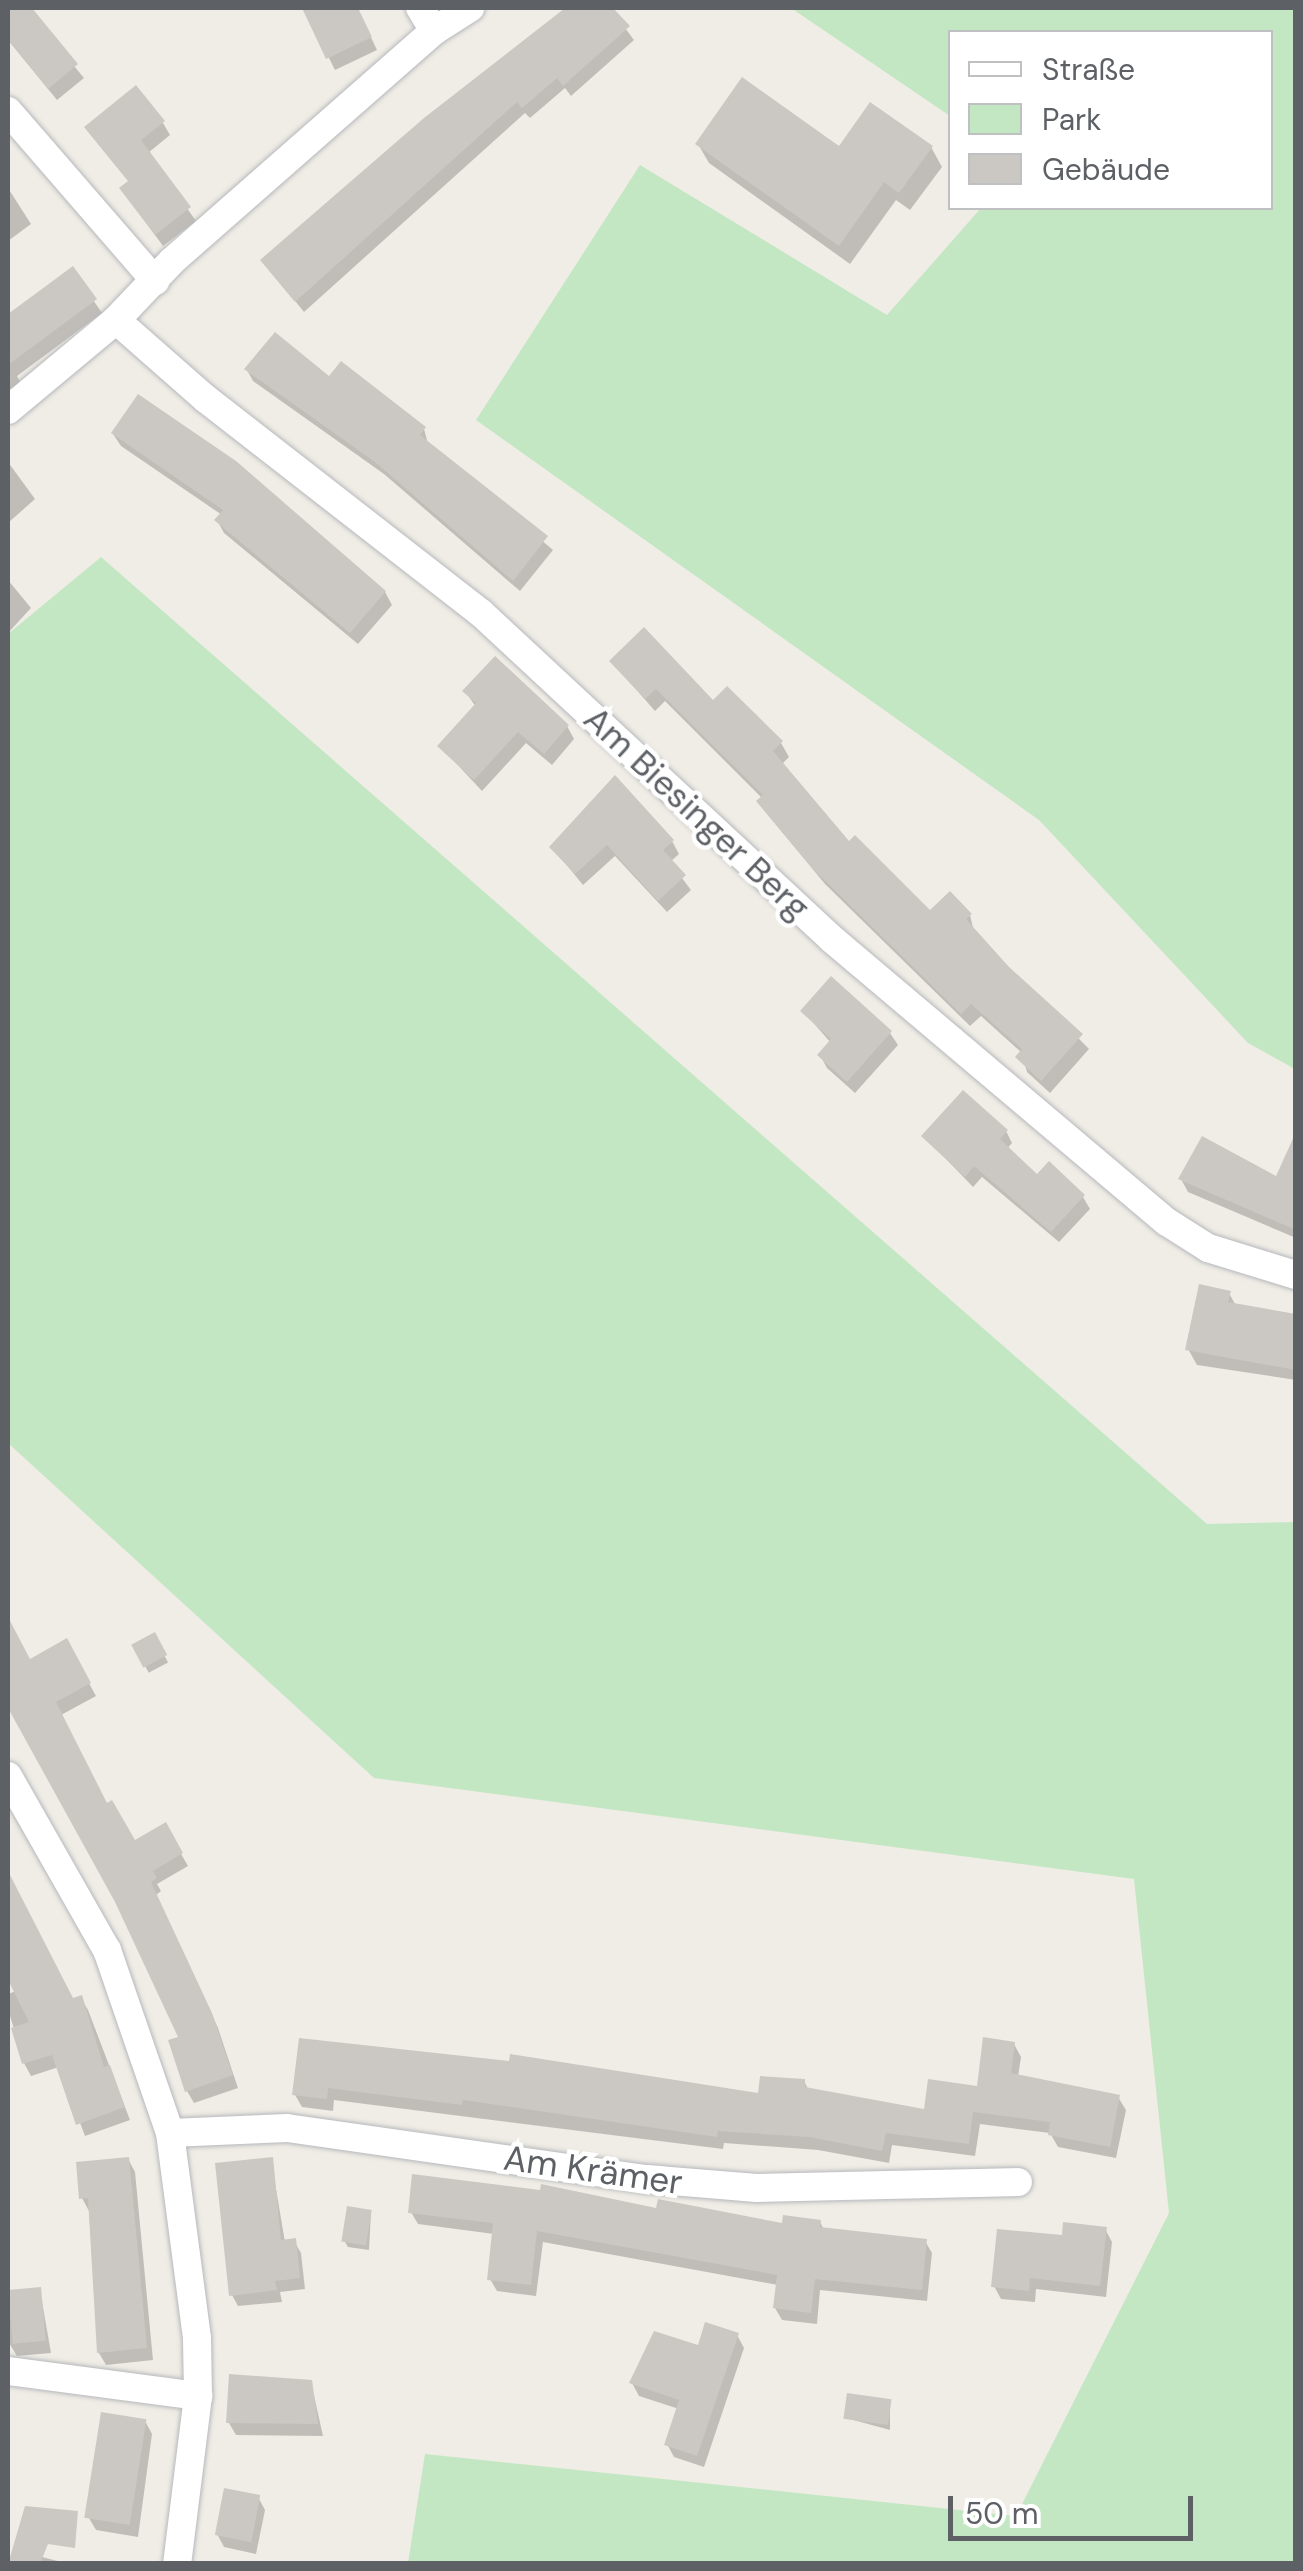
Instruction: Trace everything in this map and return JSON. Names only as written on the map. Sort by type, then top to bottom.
[{"type":"street","points":[[8,410],[116,320],[427,19],[470,8]]},
{"type":"street","points":[[8,110],[155,281]]},
{"type":"street","name":"Am Biesinger Berg","points":[[116,320],[206,399],[482,613],[833,940],[1167,1222],[1208,1248],[1296,1275]]},
{"type":"street","points":[[8,1776],[106,1950],[170,2133],[194,2277],[198,2396],[177,2564]]},
{"type":"street","name":"Am Krämer","points":[[170,2133],[288,2128],[647,2179],[756,2188],[1018,2182]]},
{"type":"street","points":[[8,2371],[198,2396]]},
{"type":"green space","points":[[791,8],[1295,8],[1295,1069],[1248,1043],[1039,820],[476,420],[640,165],[887,315],[979,210],[1273,210],[1273,30],[948,30],[948,115]]},
{"type":"green space","points":[[101,557],[1207,1524],[1295,1522],[1295,2563],[408,2563],[425,2454],[1016,2516],[1169,2213],[1134,1879],[374,1778],[8,1443],[8,634]]},
{"type":"building","points":[[8,8],[32,8],[78,64],[48,89],[8,39]]},
{"type":"building","points":[[302,8],[358,8],[372,37],[326,59]]},
{"type":"building","points":[[565,8],[613,8],[630,26],[563,86],[557,78],[522,108],[517,102],[295,302],[260,260],[424,118]]},
{"type":"building","points":[[742,77],[839,146],[870,102],[933,146],[899,193],[884,182],[839,246],[695,144]]},
{"type":"building","points":[[136,85],[165,121],[141,140],[191,207],[155,235],[119,188],[128,181],[84,127]]},
{"type":"building","points":[[73,266],[97,299],[8,365],[8,314]]},
{"type":"building","points":[[275,332],[329,376],[341,361],[426,427],[420,435],[548,536],[513,581],[375,462],[244,369]]},
{"type":"building","points":[[138,394],[236,461],[386,591],[350,633],[214,520],[223,510],[111,433]]},
{"type":"building","points":[[644,627],[713,700],[727,686],[783,741],[773,751],[849,841],[855,835],[930,910],[950,891],[972,914],[966,919],[1009,967],[1083,1034],[1041,1081],[1015,1057],[1022,1049],[971,1004],[961,1014],[814,870],[756,801],[763,795],[656,689],[645,699],[609,661]]},
{"type":"building","points":[[495,656],[569,725],[544,754],[518,732],[474,780],[437,746],[476,703],[462,691]]},
{"type":"building","points":[[615,775],[674,840],[663,850],[686,875],[658,901],[607,845],[575,874],[549,847]]},
{"type":"building","points":[[831,976],[892,1031],[847,1082],[817,1055],[831,1039],[800,1011]]},
{"type":"building","points":[[963,1090],[1008,1130],[1000,1139],[1037,1174],[1049,1161],[1085,1195],[1051,1232],[974,1166],[965,1177],[921,1136]]},
{"type":"building","points":[[1296,1132],[1296,1230],[1178,1179],[1202,1136],[1276,1176]]},
{"type":"building","points":[[1199,1284],[1231,1291],[1228,1302],[1296,1314],[1296,1370],[1185,1350]]},
{"type":"building","points":[[8,1617],[30,1659],[67,1638],[91,1683],[56,1702],[107,1803],[112,1800],[135,1840],[166,1822],[183,1853],[153,1871],[157,1878],[151,1882],[212,2013],[233,2075],[185,2092],[168,2040],[178,2037],[115,1902],[8,1708]]},
{"type":"building","points":[[155,1632],[167,1655],[143,1668],[131,1645]]},
{"type":"building","points":[[8,1871],[73,1998],[82,1995],[104,2067],[110,2065],[125,2107],[76,2125],[52,2055],[22,2064],[11,2028],[29,2022],[8,1980]]},
{"type":"building","points":[[983,2037],[1015,2042],[1011,2073],[1120,2095],[1110,2147],[1048,2135],[1050,2122],[973,2112],[969,2144],[886,2133],[882,2151],[809,2137],[718,2131],[717,2137],[463,2100],[462,2105],[328,2088],[327,2099],[292,2095],[299,2038],[509,2061],[510,2054],[758,2093],[760,2076],[805,2079],[805,2087],[924,2109],[928,2079],[977,2086]]},
{"type":"building","points":[[129,2157],[147,2348],[97,2353],[88,2198],[79,2199],[76,2162]]},
{"type":"building","points":[[273,2157],[281,2240],[296,2238],[300,2278],[275,2281],[277,2290],[229,2296],[215,2163]]},
{"type":"building","points":[[412,2174],[540,2190],[541,2184],[656,2208],[658,2199],[782,2223],[783,2215],[821,2220],[820,2227],[927,2239],[922,2290],[815,2279],[811,2313],[773,2308],[777,2275],[537,2231],[531,2285],[487,2280],[493,2223],[408,2213]]},
{"type":"building","points":[[347,2206],[372,2210],[366,2245],[341,2242]]},
{"type":"building","points":[[1063,2222],[1107,2227],[1100,2286],[1030,2278],[1029,2291],[991,2287],[997,2229],[1062,2235]]},
{"type":"building","points":[[41,2287],[46,2341],[13,2344],[8,2290]]},
{"type":"building","points":[[705,2322],[739,2333],[697,2456],[664,2445],[679,2400],[629,2383],[654,2331],[698,2345]]},
{"type":"building","points":[[229,2374],[312,2380],[318,2424],[226,2423]]},
{"type":"building","points":[[847,2393],[892,2399],[888,2425],[843,2419]]},
{"type":"building","points":[[101,2412],[146,2419],[130,2525],[84,2518]]},
{"type":"building","points":[[224,2488],[260,2495],[251,2542],[215,2535]]},
{"type":"building","points":[[25,2506],[78,2511],[75,2548],[48,2544],[40,2564],[8,2564]]}]
